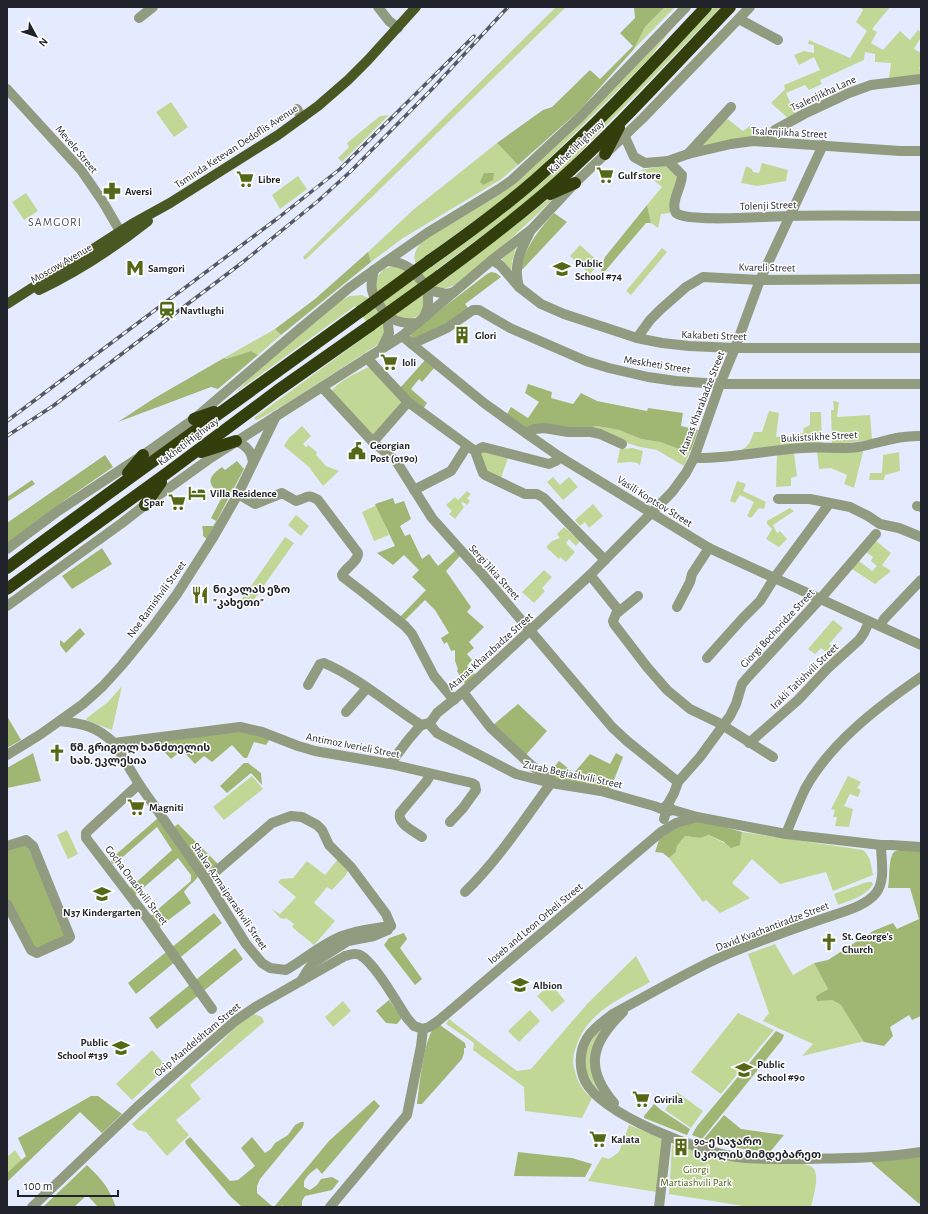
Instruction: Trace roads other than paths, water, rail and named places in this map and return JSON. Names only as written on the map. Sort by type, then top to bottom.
[{"type":"highway","name":"Kakheti Highway","points":[[7,589],[277,391],[440,276],[541,197],[581,161],[730,7]]},
{"type":"highway","name":"Kakheti Highway","points":[[7,568],[491,216],[545,171],[594,123],[703,9]]},
{"type":"highway","points":[[606,154],[623,118]]},
{"type":"highway","points":[[541,197],[576,183]]},
{"type":"highway","points":[[194,419],[232,405]]},
{"type":"highway","points":[[193,454],[236,441]]},
{"type":"highway","points":[[118,486],[143,455]]},
{"type":"highway","points":[[145,505],[167,473]]},
{"type":"main road","name":"Tsminda Ketevan Dedoflis Avenue","points":[[123,235],[170,203],[278,135],[300,114],[318,106],[348,80],[416,7]]},
{"type":"main road","name":"Moscow Avenue","points":[[7,305],[55,283],[123,235]]},
{"type":"street","points":[[140,18],[153,7]]},
{"type":"street","points":[[378,7],[398,28]]},
{"type":"street","name":"Kakheti Highway","points":[[7,549],[58,511],[143,455],[194,419],[349,288],[427,233],[506,185],[580,117],[686,7]]},
{"type":"street","points":[[7,606],[145,505],[236,441],[402,336],[492,260],[532,229],[750,7]]},
{"type":"street","points":[[739,19],[778,40]]},
{"type":"street","name":"Tsalenjikha Lane","points":[[766,142],[768,136],[775,130],[804,114],[849,93],[871,85],[921,79]]},
{"type":"street","name":"Mevele Street","points":[[7,89],[81,170],[100,197],[123,235]]},
{"type":"street","points":[[688,154],[731,107]]},
{"type":"street","name":"Tsalenjikha Street","points":[[625,136],[634,157],[645,163],[668,161],[688,154],[731,144],[753,141],[900,151],[921,151]]},
{"type":"street","name":"Atanas Kharabadze Street","points":[[390,764],[408,740],[531,631],[590,575],[672,492],[686,473],[694,458],[720,384],[760,280],[823,145]]},
{"type":"street","name":"Tolenji Street","points":[[668,161],[682,175],[682,181],[674,208],[678,215],[694,218],[921,216]]},
{"type":"street","points":[[519,287],[516,269],[524,243],[532,229]]},
{"type":"street","name":"Kakabeti Street","points":[[492,260],[500,265],[519,287],[541,304],[564,314],[637,338],[676,345],[735,348],[921,348]]},
{"type":"street","points":[[387,261],[397,261],[406,264],[417,274],[428,290],[428,307],[421,320]]},
{"type":"street","points":[[374,270],[371,280],[372,292],[387,316],[389,334],[382,348]]},
{"type":"street","name":"Kvareli Street","points":[[637,338],[650,320],[661,309],[697,279],[703,277],[760,280],[921,279]]},
{"type":"street","points":[[428,290],[446,294],[454,292]]},
{"type":"street","name":"Meskheti Street","points":[[412,344],[447,328],[473,310],[479,310],[510,328],[544,344],[598,365],[648,377],[676,381],[720,384],[921,384]]},
{"type":"street","points":[[387,316],[403,323],[421,320]]},
{"type":"street","name":"Vasili Koptsov Street","points":[[402,336],[484,403],[527,434],[709,548],[921,645]]},
{"type":"street","points":[[367,358],[408,402],[471,449],[483,473],[525,494],[537,494],[544,498],[605,560]]},
{"type":"street","name":"Sergi Jikia Street","points":[[322,386],[373,442],[396,461],[432,518],[531,631],[612,727],[678,782]]},
{"type":"street","points":[[373,442],[408,402]]},
{"type":"street","name":"Noe Ramishvili Street","points":[[7,755],[18,750],[83,704],[103,686],[152,628],[177,594],[203,554],[238,494],[276,416]]},
{"type":"street","points":[[527,434],[535,429],[544,428],[568,432],[591,432],[600,434],[622,444]]},
{"type":"street","name":"Bukistsikhe Street","points":[[694,458],[733,456],[805,447],[847,448],[901,436],[921,436]]},
{"type":"street","points":[[236,441],[242,443],[251,452],[253,462]]},
{"type":"street","points":[[414,490],[451,471],[471,449],[483,447],[549,464],[553,463],[560,456]]},
{"type":"street","points":[[238,494],[255,504],[282,493],[296,501],[307,496],[318,500],[358,552],[356,559],[344,571],[342,575],[343,577],[405,626],[412,634],[434,676],[454,700]]},
{"type":"street","points":[[778,499],[810,500],[850,507],[880,524],[899,528],[921,537]]},
{"type":"street","points":[[707,658],[760,601],[775,578],[830,504]]},
{"type":"street","name":"Giorgi Bochoridze Street","points":[[668,815],[678,782],[700,757],[734,710],[742,684],[821,598],[876,534]]},
{"type":"street","points":[[677,607],[690,582],[692,574],[709,548]]},
{"type":"street","points":[[590,575],[619,611]]},
{"type":"street","points":[[880,626],[884,619],[921,580]]},
{"type":"street","points":[[638,596],[619,611],[613,618],[614,624],[662,685],[690,708],[723,726],[773,757]]},
{"type":"street","name":"Irakli Tatishvili Street","points":[[749,743],[798,700],[827,669],[859,640],[864,634],[869,622]]},
{"type":"street","name":"Zurab Begiashvili Street","points":[[308,685],[320,664],[324,663],[367,688],[398,710],[431,726],[437,733],[516,774],[551,783],[601,791],[654,806],[668,815],[697,817],[786,834]]},
{"type":"street","points":[[921,677],[881,705],[831,753],[806,789],[786,834],[881,846],[892,845],[921,847]]},
{"type":"street","points":[[346,712],[367,688]]},
{"type":"street","points":[[463,692],[490,728],[532,766],[550,778],[551,783],[479,879],[466,892]]},
{"type":"street","points":[[60,720],[79,723],[95,728],[104,733],[114,743]]},
{"type":"street","name":"Antimoz Iverieli Street","points":[[114,743],[240,727],[262,732],[315,751],[390,764],[472,783],[476,786],[476,790],[463,808],[450,822]]},
{"type":"street","name":"Shalva Azmaiparashvili Street","points":[[114,743],[139,784],[206,880],[246,944],[262,963],[270,968],[286,970],[342,936],[353,932],[391,926]]},
{"type":"street","points":[[422,837],[407,827],[399,817],[400,812],[431,774]]},
{"type":"street","name":"Gocha Onashvili Street","points":[[139,784],[86,833],[86,838],[147,918],[212,1009]]},
{"type":"street","name":"Ioseb and Leon Orbeli Street","points":[[423,1029],[438,1021],[661,832],[668,815]]},
{"type":"street","points":[[206,880],[272,823],[291,816],[302,817],[318,825],[329,845],[350,867],[386,914],[391,926],[383,933],[348,941],[323,956],[314,963],[301,981]]},
{"type":"street","points":[[7,846],[26,840],[33,846],[70,937],[38,954],[34,953],[7,904]]},
{"type":"street","name":"David Kvachantiradze Street","points":[[881,846],[882,876],[876,893],[869,900],[719,958],[613,1014],[599,1024],[586,1038],[580,1054],[581,1069],[586,1083],[596,1095],[609,1105],[649,1128],[711,1151],[736,1157],[762,1159],[851,1158],[901,1155],[921,1152]]},
{"type":"street","name":"Osip Mandelshtam Street","points":[[32,1207],[137,1107],[235,1021],[257,1006],[344,956],[359,954],[368,961],[407,1018],[414,1026],[423,1029]]},
{"type":"street","name":"David Kvachantiradze Street","points":[[629,1117],[605,1092],[598,1078],[595,1063],[596,1048],[604,1034],[617,1018],[632,1004]]},
{"type":"street","points":[[330,1207],[407,1115],[423,1029]]},
{"type":"street","points":[[659,1207],[668,1136]]},
{"type":"railway","points":[[7,436],[53,406],[243,262],[318,201],[351,171],[433,88],[508,7]]},
{"type":"railway","points":[[7,421],[278,218],[340,169],[474,36]]},
{"type":"place","name":"Gulf store","points":[[605,175]]},
{"type":"place","name":"Libre","points":[[245,179]]},
{"type":"place","name":"Aversi","points":[[112,191]]},
{"type":"place","name":"Samgori","points":[[135,268]]},
{"type":"place","name":"Public School #74","points":[[562,269]]},
{"type":"place","name":"Navtlughi","points":[[167,310]]},
{"type":"place","name":"Glori","points":[[462,335]]},
{"type":"place","name":"Ioli","points":[[389,362]]},
{"type":"place","name":"Georgian Post (0190)","points":[[357,451]]},
{"type":"place","name":"Villa Residence","points":[[197,493]]},
{"type":"place","name":"Spar","points":[[177,502]]},
{"type":"place","name":"ნიკალას ეზო \"კახეთი\"","points":[[200,595]]},
{"type":"place","name":"წმ. გრიგოლ ხანძთელის სახ. ეკლესია","points":[[57,753]]},
{"type":"place","name":"Magniti","points":[[136,807]]},
{"type":"place","name":"N37 Kindergarten","points":[[102,894]]},
{"type":"place","name":"St. George's Church","points":[[829,942]]},
{"type":"place","name":"Albion","points":[[520,985]]},
{"type":"place","name":"Public School #139","points":[[121,1048]]},
{"type":"place","name":"Public School #90","points":[[744,1070]]},
{"type":"place","name":"Gvirila","points":[[641,1099]]},
{"type":"place","name":"Kalata","points":[[598,1139]]},
{"type":"place","name":"90-ე საჯარო სკოლის მიმდებარეთ","points":[[681,1147]]},
{"type":"district","name":"SAMGORI","points":[[55,222]]},
{"type":"park label","name":"Giorgi Martiashvili Park","points":[[696,1175]]}]
